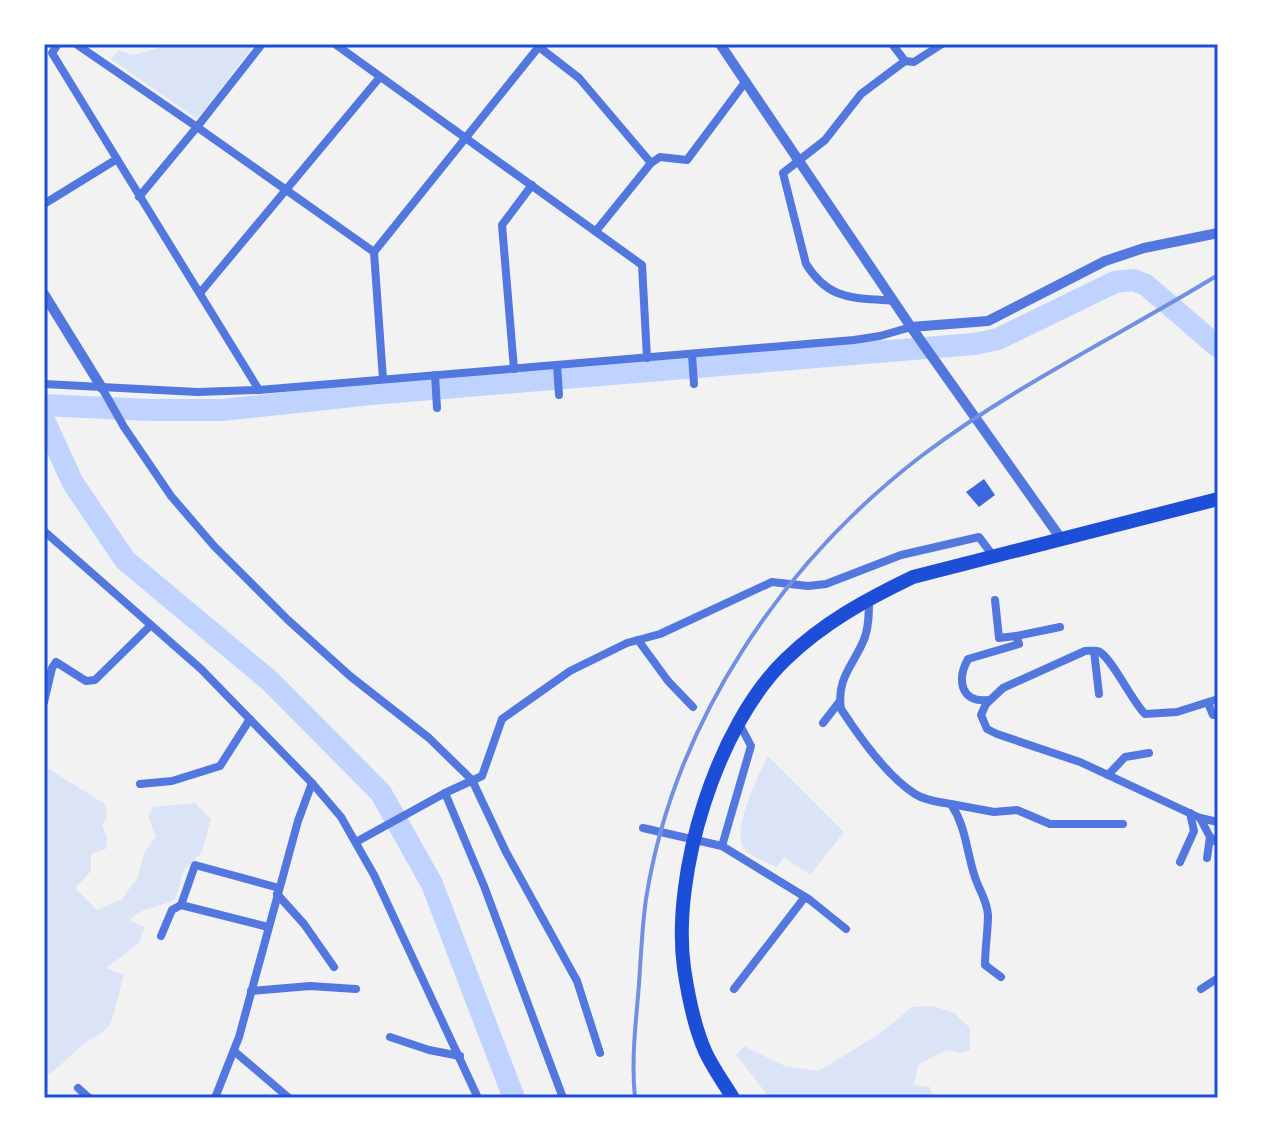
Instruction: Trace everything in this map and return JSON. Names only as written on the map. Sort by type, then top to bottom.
[{"type":"highway","points":[[733,1098],[705,1052],[696,1024],[684,967],[683,896],[693,845],[713,779],[757,692],[784,660],[821,628],[869,598],[913,577],[1218,499]]},
{"type":"street","points":[[58,44],[52,53],[259,390]]},
{"type":"street","points":[[76,44],[374,252]]},
{"type":"street","points":[[139,197],[262,44]]},
{"type":"street","points":[[335,44],[642,265],[647,358]]},
{"type":"street","points":[[720,44],[911,327],[1062,540]]},
{"type":"street","points":[[892,44],[905,61]]},
{"type":"street","points":[[894,301],[839,296],[814,276],[806,264],[783,173],[825,140],[861,94],[905,61],[914,62],[942,44]]},
{"type":"street","points":[[383,379],[374,252],[540,46],[579,78],[651,163]]},
{"type":"street","points":[[200,293],[380,77]]},
{"type":"street","points":[[596,231],[651,163],[660,157],[687,160],[746,81]]},
{"type":"street","points":[[44,204],[117,159]]},
{"type":"street","points":[[514,369],[502,225],[532,185]]},
{"type":"street","points":[[44,384],[197,392],[259,390],[383,379],[435,380],[514,369],[557,369],[647,358],[692,358],[854,340],[911,327],[988,321],[1105,261],[1144,248],[1218,233]]},
{"type":"street","points":[[44,294],[122,424],[171,496],[214,546],[298,630],[350,676],[429,738],[472,780],[506,852],[577,981],[600,1053]]},
{"type":"street","points":[[692,358],[694,382]]},
{"type":"street","points":[[557,369],[559,394]]},
{"type":"street","points":[[435,380],[437,406]]},
{"type":"street","points":[[44,531],[201,669],[341,817],[356,842],[478,1098]]},
{"type":"street","points":[[356,842],[482,776],[502,719],[509,712],[570,671],[638,640],[660,634],[772,582],[808,586],[826,584],[901,555],[979,537],[994,557]]},
{"type":"street","points":[[869,598],[865,637],[846,669],[841,709],[905,787],[917,795],[951,804],[994,812],[1017,810],[1050,824],[1123,824]]},
{"type":"street","points":[[995,600],[999,638],[1060,627]]},
{"type":"street","points":[[44,702],[56,662],[86,681],[95,680],[151,625]]},
{"type":"street","points":[[989,700],[971,699],[960,677],[963,667],[968,659],[1019,644],[1016,636]]},
{"type":"street","points":[[638,640],[668,681],[693,707]]},
{"type":"street","points":[[1218,699],[1177,712],[1145,714],[1129,696],[1109,660],[1094,651],[1085,651],[1013,682],[989,700],[981,715],[987,729],[1080,762],[1200,818],[1218,822]]},
{"type":"street","points":[[1094,651],[1099,694]]},
{"type":"street","points":[[823,723],[840,701]]},
{"type":"street","points":[[1208,703],[1213,715],[1218,714]]},
{"type":"street","points":[[140,784],[172,781],[220,766],[250,719]]},
{"type":"street","points":[[722,846],[751,746],[739,723]]},
{"type":"street","points":[[1108,775],[1125,757],[1149,753]]},
{"type":"street","points":[[215,1098],[234,1051],[298,821],[312,783]]},
{"type":"street","points":[[445,793],[484,886],[563,1098]]},
{"type":"street","points":[[951,804],[965,833],[975,879],[985,899],[988,915],[985,965],[1001,977]]},
{"type":"street","points":[[1180,862],[1194,831],[1190,813]]},
{"type":"street","points":[[1200,818],[1214,840],[1207,858]]},
{"type":"street","points":[[643,828],[722,846],[805,897],[846,929]]},
{"type":"street","points":[[161,936],[172,910],[181,905],[195,865],[278,891],[334,967]]},
{"type":"street","points":[[734,989],[805,897]]},
{"type":"street","points":[[181,905],[268,927]]},
{"type":"street","points":[[1201,989],[1218,978]]},
{"type":"street","points":[[251,991],[310,986],[356,989]]},
{"type":"street","points":[[390,1037],[460,1056]]},
{"type":"street","points":[[234,1051],[289,1098]]},
{"type":"street","points":[[78,1088],[89,1098]]},
{"type":"shaded area","points":[[173,44],[255,44],[197,119],[111,59],[119,50],[133,55]]},
{"type":"shaded area","points":[[768,756],[844,832],[810,875],[784,857],[777,867],[754,857],[744,848],[741,828],[744,815]]},
{"type":"shaded area","points":[[44,766],[105,804],[107,816],[102,826],[107,837],[106,849],[91,854],[91,871],[75,888],[97,910],[122,899],[138,877],[144,853],[156,837],[148,816],[153,807],[195,803],[211,819],[202,852],[183,871],[176,898],[142,911],[129,920],[145,927],[138,944],[106,968],[124,975],[110,1024],[44,1077]]},
{"type":"shaded area","points":[[933,1006],[954,1013],[970,1028],[970,1050],[959,1053],[945,1050],[918,1065],[914,1085],[930,1087],[933,1098],[770,1098],[736,1055],[744,1046],[785,1066],[819,1071],[879,1034],[912,1007]]},
{"type":"building","points":[[984,479],[995,495],[979,507],[966,492]]},
{"type":"waterway","points":[[44,405],[222,410],[371,394],[974,344],[998,339],[1115,282],[1134,280],[1146,285],[1218,347]]},
{"type":"waterway","points":[[44,420],[73,483],[125,560],[270,681],[381,793],[432,884],[514,1098]]},
{"type":"railway","points":[[635,1098],[634,1041],[644,920],[660,833],[681,770],[709,709],[743,650],[781,595],[825,544],[873,497],[924,454],[995,405],[1218,275]]}]
